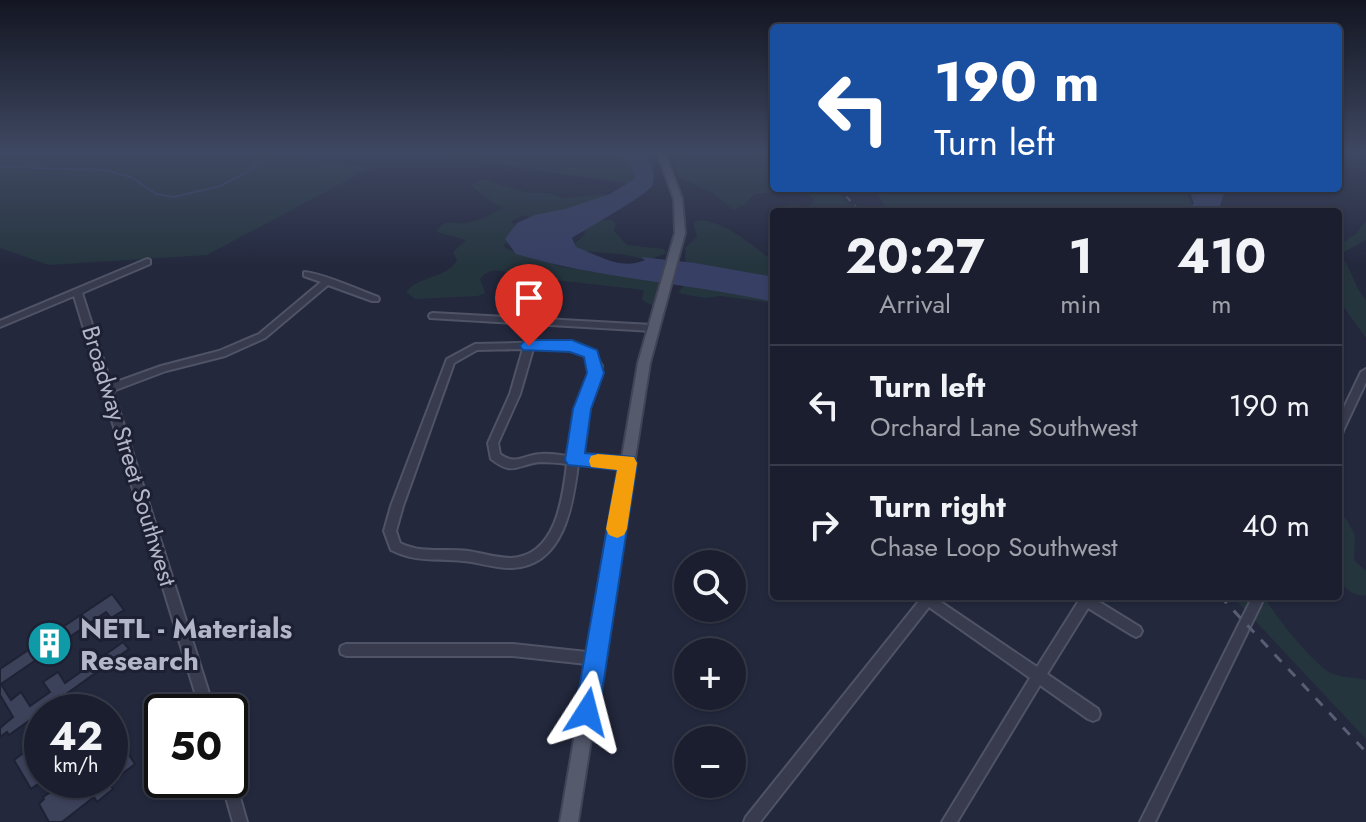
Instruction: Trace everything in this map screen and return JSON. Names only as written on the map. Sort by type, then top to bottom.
[{"type":"main road","points":[[569,822],[652,328],[676,253],[681,211],[674,190]]},
{"type":"street","points":[[0,324],[147,262]]},
{"type":"street","points":[[307,274],[375,299]]},
{"type":"street","points":[[108,389],[164,368],[222,354],[283,322],[327,281]]},
{"type":"street","name":"Broadway Street Southwest","points":[[77,292],[202,694]]},
{"type":"street","points":[[433,316],[652,328]]},
{"type":"street","points":[[529,346],[515,394],[493,443],[495,456],[504,463],[514,465],[539,458],[627,463]]},
{"type":"street","points":[[529,346],[583,348],[595,360],[596,373],[582,409],[566,513],[541,551],[517,563],[461,555],[420,557],[395,546],[390,531],[397,506],[450,361],[475,347],[529,346]]},
{"type":"street","points":[[1342,423],[1366,372]]},
{"type":"street","points":[[751,822],[927,600]]},
{"type":"street","points":[[932,600],[1093,714]]},
{"type":"street","points":[[949,822],[1082,600]]},
{"type":"street","points":[[1089,600],[1136,631]]},
{"type":"street","points":[[1147,822],[1257,600]]},
{"type":"street","points":[[346,650],[513,650],[596,659]]},
{"type":"street","points":[[233,798],[240,822]]},
{"type":"shaded area","points":[[0,190],[328,190],[207,255],[49,265],[0,248]]},
{"type":"shaded area","points":[[477,190],[519,190],[549,193],[564,198],[604,194],[605,198],[535,220],[523,215],[511,221],[520,230],[515,238],[504,244],[505,248],[563,267],[663,282],[653,306],[642,300],[644,290],[536,278],[521,282],[503,300],[500,286],[512,274],[498,270],[490,271],[480,279],[485,293],[478,296],[415,299],[406,292],[418,282],[446,271],[457,260],[453,252],[466,240],[436,232],[440,227],[446,223],[479,220],[501,208]]},
{"type":"shaded area","points":[[708,190],[776,192],[755,194],[743,206],[733,210]]},
{"type":"shaded area","points":[[795,192],[838,192],[853,208],[783,208],[793,204],[808,207],[815,201]]},
{"type":"shaded area","points":[[876,192],[1189,192],[1192,206],[1191,208],[886,208]]},
{"type":"shaded area","points":[[597,220],[616,223],[614,231],[627,245],[664,249],[667,253],[648,260],[581,251],[572,246],[584,235],[587,226]]},
{"type":"shaded area","points":[[699,220],[720,225],[770,258],[770,302],[678,293],[686,283],[685,248],[697,236],[693,223]]},
{"type":"shaded area","points":[[1366,220],[1366,240],[1344,252],[1342,257],[1342,243],[1355,235]]},
{"type":"shaded area","points":[[1342,257],[1366,300],[1366,338],[1342,305]]},
{"type":"shaded area","points":[[1342,515],[1355,536],[1354,560],[1366,571],[1366,595],[1354,594],[1342,584]]},
{"type":"shaded area","points":[[1236,600],[1267,600],[1294,637],[1322,667],[1338,675],[1366,680],[1366,739]]},
{"type":"water","points":[[616,190],[648,190],[572,238],[576,247],[618,263],[645,260],[641,257],[770,276],[770,301],[548,262],[516,254],[505,239],[517,223],[535,215]]},
{"type":"water","points":[[1190,192],[1224,193],[1219,208],[1188,208],[1194,204]]},
{"type":"building","points":[[112,594],[124,610],[111,618],[106,612],[1,684],[11,700],[21,692],[24,697],[24,724],[9,735],[7,732],[0,737],[0,728],[13,717],[0,695],[0,669]]},
{"type":"building","points":[[123,642],[129,649],[66,694],[47,694],[50,692],[43,682],[58,672],[65,683]]},
{"type":"building","points":[[24,752],[24,777],[14,760]]},
{"type":"building","points":[[128,753],[135,764],[128,769]]},
{"type":"building","points":[[93,798],[62,822],[49,822],[39,804],[44,799]]},
{"type":"waterway","points":[[151,190],[174,197],[202,190]]},
{"type":"railway","points":[[842,192],[857,208]]},
{"type":"railway","points":[[1224,600],[1366,752]]},
{"type":"slow traffic","points":[[598,461],[627,463],[617,529]]},
{"type":"place","name":"NETL - Materials Research","points":[[49,644]]},
{"type":"route","points":[[529,346],[572,346],[583,348],[591,354],[597,366],[596,373],[582,409],[574,460],[627,463],[587,712]]}]
